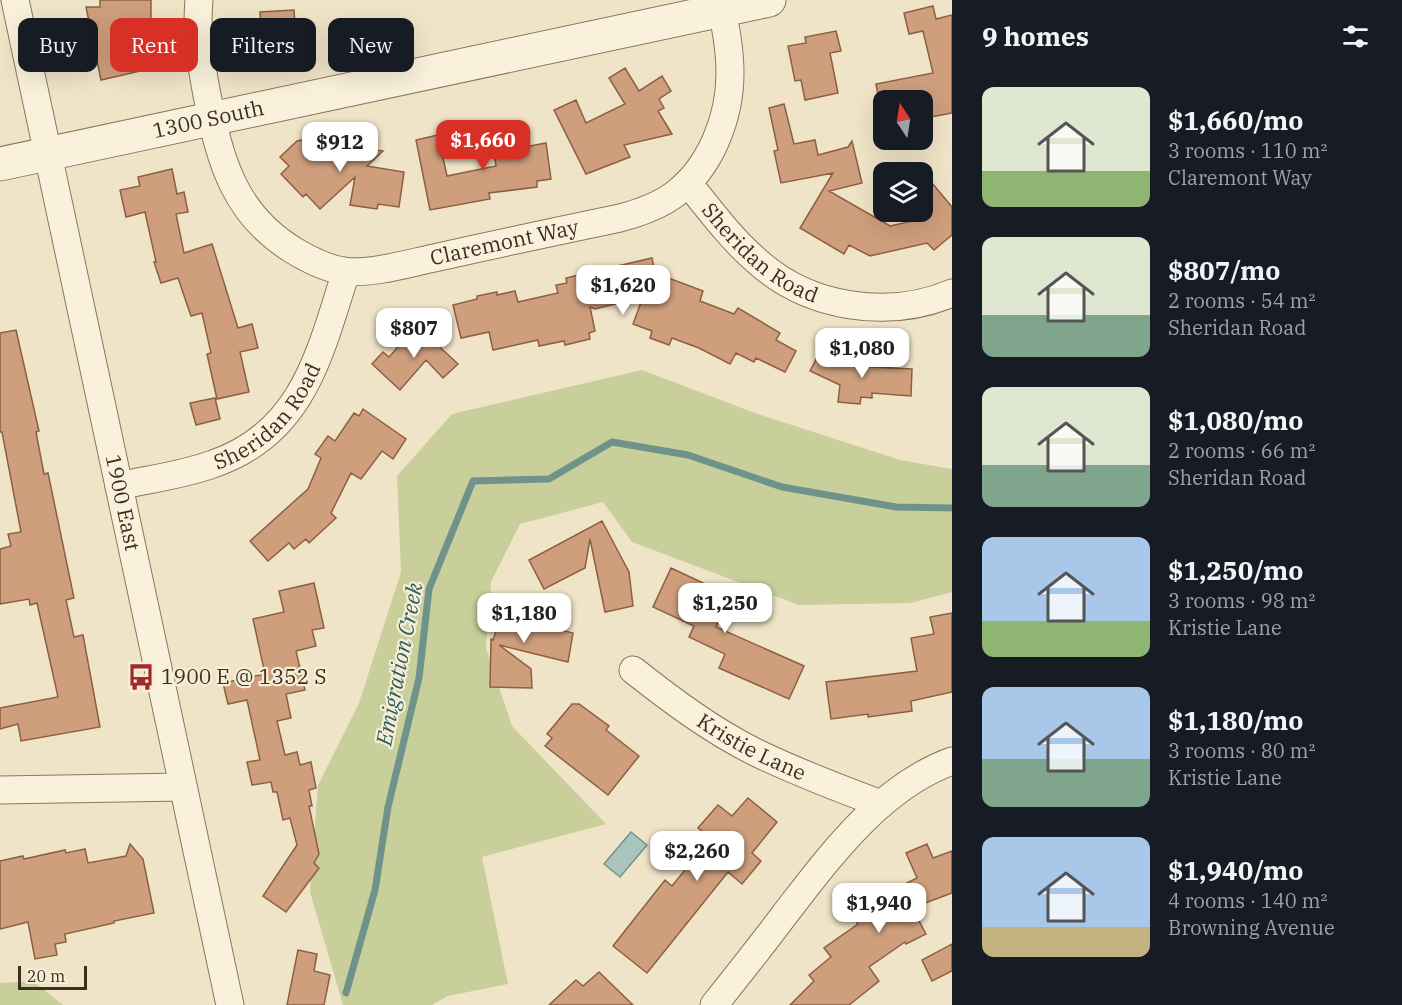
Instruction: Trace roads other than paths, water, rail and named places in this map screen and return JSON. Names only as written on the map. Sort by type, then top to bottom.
[{"type":"street","name":"1900 East","points":[[15,0],[230,1005]]},
{"type":"street","name":"Claremont Way","points":[[200,0],[200,57],[212,119],[230,182],[240,200],[270,234],[289,247],[326,266],[346,272],[398,265],[620,218],[657,205],[674,195],[688,183],[710,152],[719,131],[730,90],[729,53],[721,5]]},
{"type":"street","name":"1300 South","points":[[0,164],[721,5],[769,0]]},
{"type":"street","name":"Sheridan Road","points":[[688,183],[734,239],[759,263],[784,281],[808,293],[831,301],[878,307],[926,302],[952,293]]},
{"type":"street","name":"Sheridan Road","points":[[119,486],[215,464],[245,448],[279,421],[296,401],[320,355],[346,272]]},
{"type":"street","name":"Kristie Lane","points":[[633,670],[699,720],[753,750],[803,774],[881,804]]},
{"type":"street","points":[[714,1005],[844,840],[881,804],[914,779],[952,761]]},
{"type":"street","points":[[0,790],[183,787]]},
{"type":"water","points":[[631,832],[647,845],[620,877],[604,864]]},
{"type":"waterway","name":"Emigration Creek","points":[[346,993],[375,890],[388,807],[419,678],[429,589],[473,481],[549,479],[612,442],[688,455],[782,487],[896,507],[952,508]]},
{"type":"place","name":"1900 E @ 1352 S","points":[[141,677]]}]
